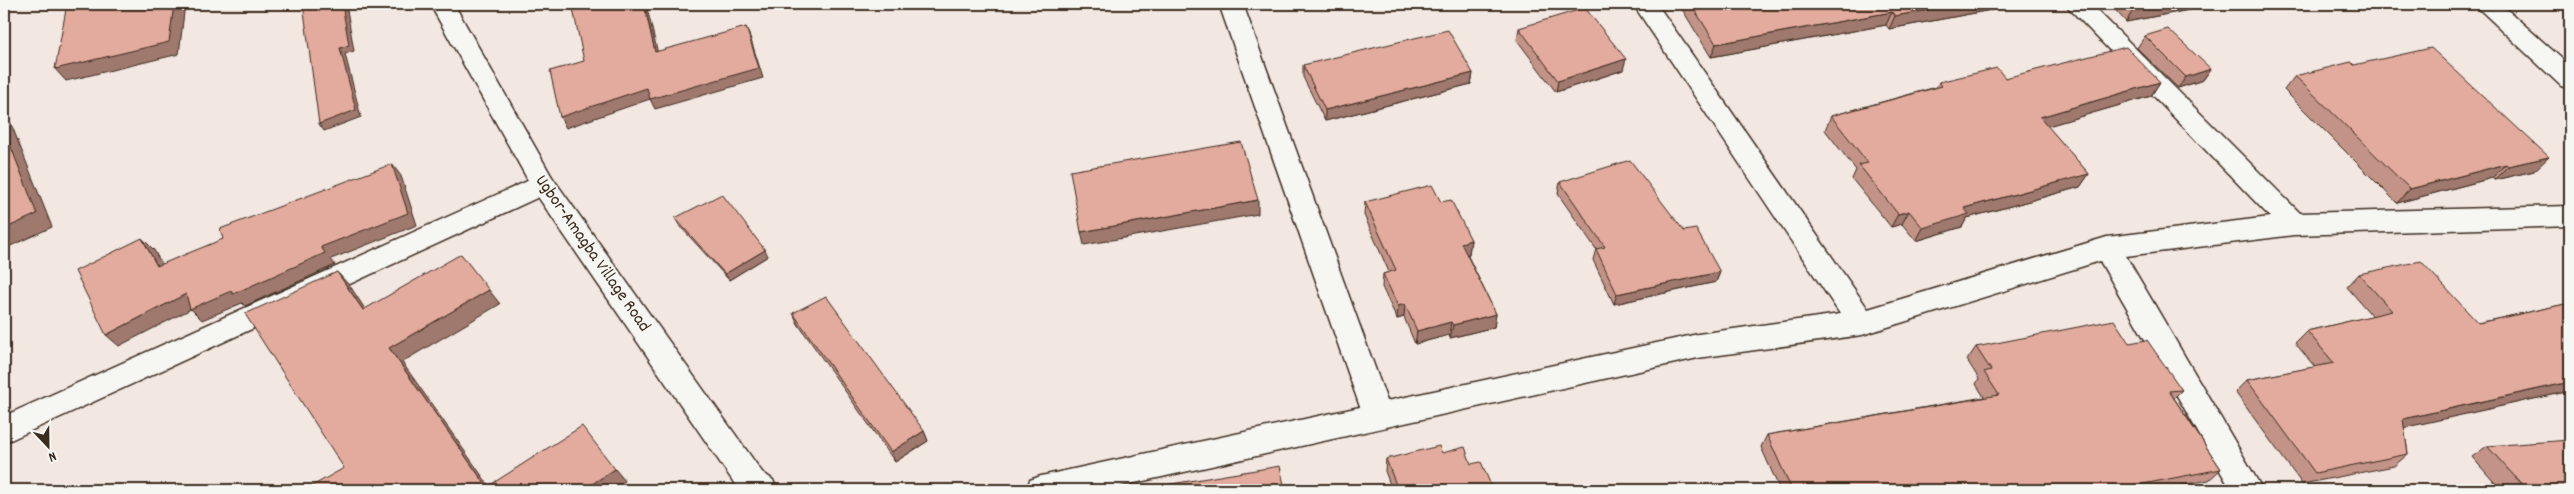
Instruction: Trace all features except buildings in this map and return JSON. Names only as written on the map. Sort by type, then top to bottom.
[{"type":"street","name":"Ugbor-Amagba Village Road","points":[[442,4],[543,184],[750,487]]},
{"type":"street","points":[[1231,4],[1378,417]]},
{"type":"street","points":[[1645,4],[1862,322]]},
{"type":"street","points":[[2077,4],[2294,224]]},
{"type":"street","points":[[2486,4],[2570,80]]},
{"type":"street","points":[[4,430],[543,184]]},
{"type":"street","points":[[1041,490],[1698,346],[1862,322],[2107,248],[2294,224],[2568,220]]},
{"type":"street","points":[[2107,248],[2248,490]]}]
